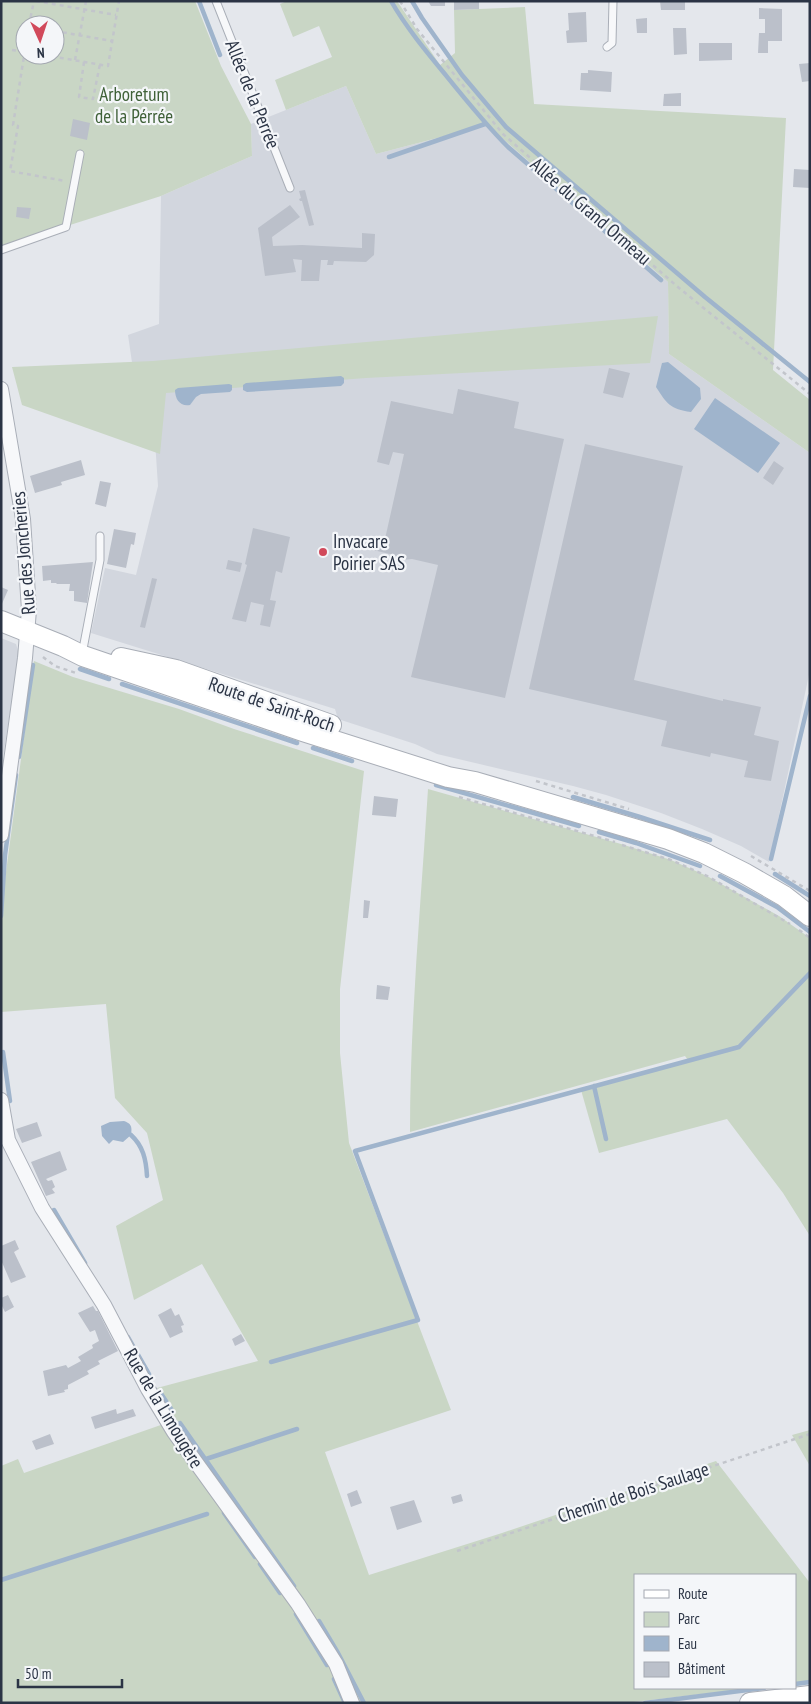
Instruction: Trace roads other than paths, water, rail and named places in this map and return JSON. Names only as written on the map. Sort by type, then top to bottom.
[{"type":"street","name":"Rue des Joncheries","points":[[1,389],[23,520],[29,610],[28,630]]},
{"type":"street","name":"Route de Saint-Roch","points":[[1,621],[28,630],[83,656],[304,731],[448,777],[475,782],[668,839],[704,853],[744,873],[784,896],[810,916]]},
{"type":"street","points":[[1,835],[28,630]]},
{"type":"street","name":"Route de Saint-Roch","points":[[63,646],[83,648],[176,670],[396,747],[452,768],[475,782]]},
{"type":"street","name":"Rue de la Limougère","points":[[1,1100],[5,1141],[42,1208],[104,1305],[148,1389],[174,1432],[298,1604],[336,1664],[352,1703]]},
{"type":"street","points":[[750,1703],[810,1696]]},
{"type":"lane","name":"Allée de la Perrée","points":[[216,1],[290,188]]},
{"type":"lane","points":[[607,47],[612,43],[613,1]]},
{"type":"lane","points":[[1,250],[66,226],[80,154]]},
{"type":"lane","points":[[83,648],[100,560],[100,536]]},
{"type":"water","points":[[668,362],[700,388],[701,399],[691,412],[670,405],[656,387],[662,363]]},
{"type":"water","points":[[341,376],[344,378],[344,383],[341,386],[247,392],[243,390],[243,385],[246,383]]},
{"type":"water","points":[[232,385],[230,392],[201,394],[190,405],[181,404],[175,393],[175,390],[178,388]]},
{"type":"water","points":[[715,398],[780,443],[758,473],[694,429]]},
{"type":"water","points":[[124,1121],[131,1126],[131,1135],[123,1142],[113,1140],[109,1144],[102,1136],[101,1126],[110,1122]]},
{"type":"waterway","points":[[199,1],[220,55]]},
{"type":"waterway","points":[[391,1],[423,47],[475,111],[508,147],[661,280]]},
{"type":"waterway","points":[[412,1],[462,75],[506,127],[705,297],[810,382]]},
{"type":"waterway","points":[[389,157],[485,124]]},
{"type":"waterway","points":[[19,757],[33,665]]},
{"type":"waterway","points":[[80,669],[109,679]]},
{"type":"waterway","points":[[122,684],[297,743]]},
{"type":"waterway","points":[[771,859],[810,696]]},
{"type":"waterway","points":[[313,748],[352,761]]},
{"type":"waterway","points":[[1,916],[5,855],[16,775]]},
{"type":"waterway","points":[[436,785],[579,826]]},
{"type":"waterway","points":[[573,797],[710,840]]},
{"type":"waterway","points":[[599,832],[700,866]]},
{"type":"waterway","points":[[775,874],[810,896]]},
{"type":"waterway","points":[[720,876],[777,907],[810,932]]},
{"type":"waterway","points":[[271,1362],[418,1320],[355,1151],[739,1047],[810,973]]},
{"type":"waterway","points":[[3,1052],[10,1101]]},
{"type":"waterway","points":[[594,1086],[606,1139]]},
{"type":"waterway","points":[[131,1135],[143,1153],[147,1176]]},
{"type":"waterway","points":[[54,1210],[85,1263]]},
{"type":"waterway","points":[[128,1337],[149,1374]]},
{"type":"waterway","points":[[160,1392],[173,1412]]},
{"type":"waterway","points":[[180,1423],[294,1586]]},
{"type":"waterway","points":[[206,1459],[297,1429]]},
{"type":"waterway","points":[[224,1513],[255,1557]]},
{"type":"waterway","points":[[1,1580],[207,1514]]},
{"type":"waterway","points":[[260,1564],[280,1593]]},
{"type":"waterway","points":[[296,1614],[327,1665]]},
{"type":"waterway","points":[[319,1621],[364,1703]]},
{"type":"waterway","points":[[334,1679],[345,1703]]},
{"type":"waterway","points":[[796,1684],[810,1682]]},
{"type":"waterway","points":[[645,1703],[756,1689]]},
{"type":"place","name":"Invacare Poirier SAS","points":[[323,552]]},
{"type":"park label","name":"Arboretum de la Pérrée","points":[[134,105]]}]
